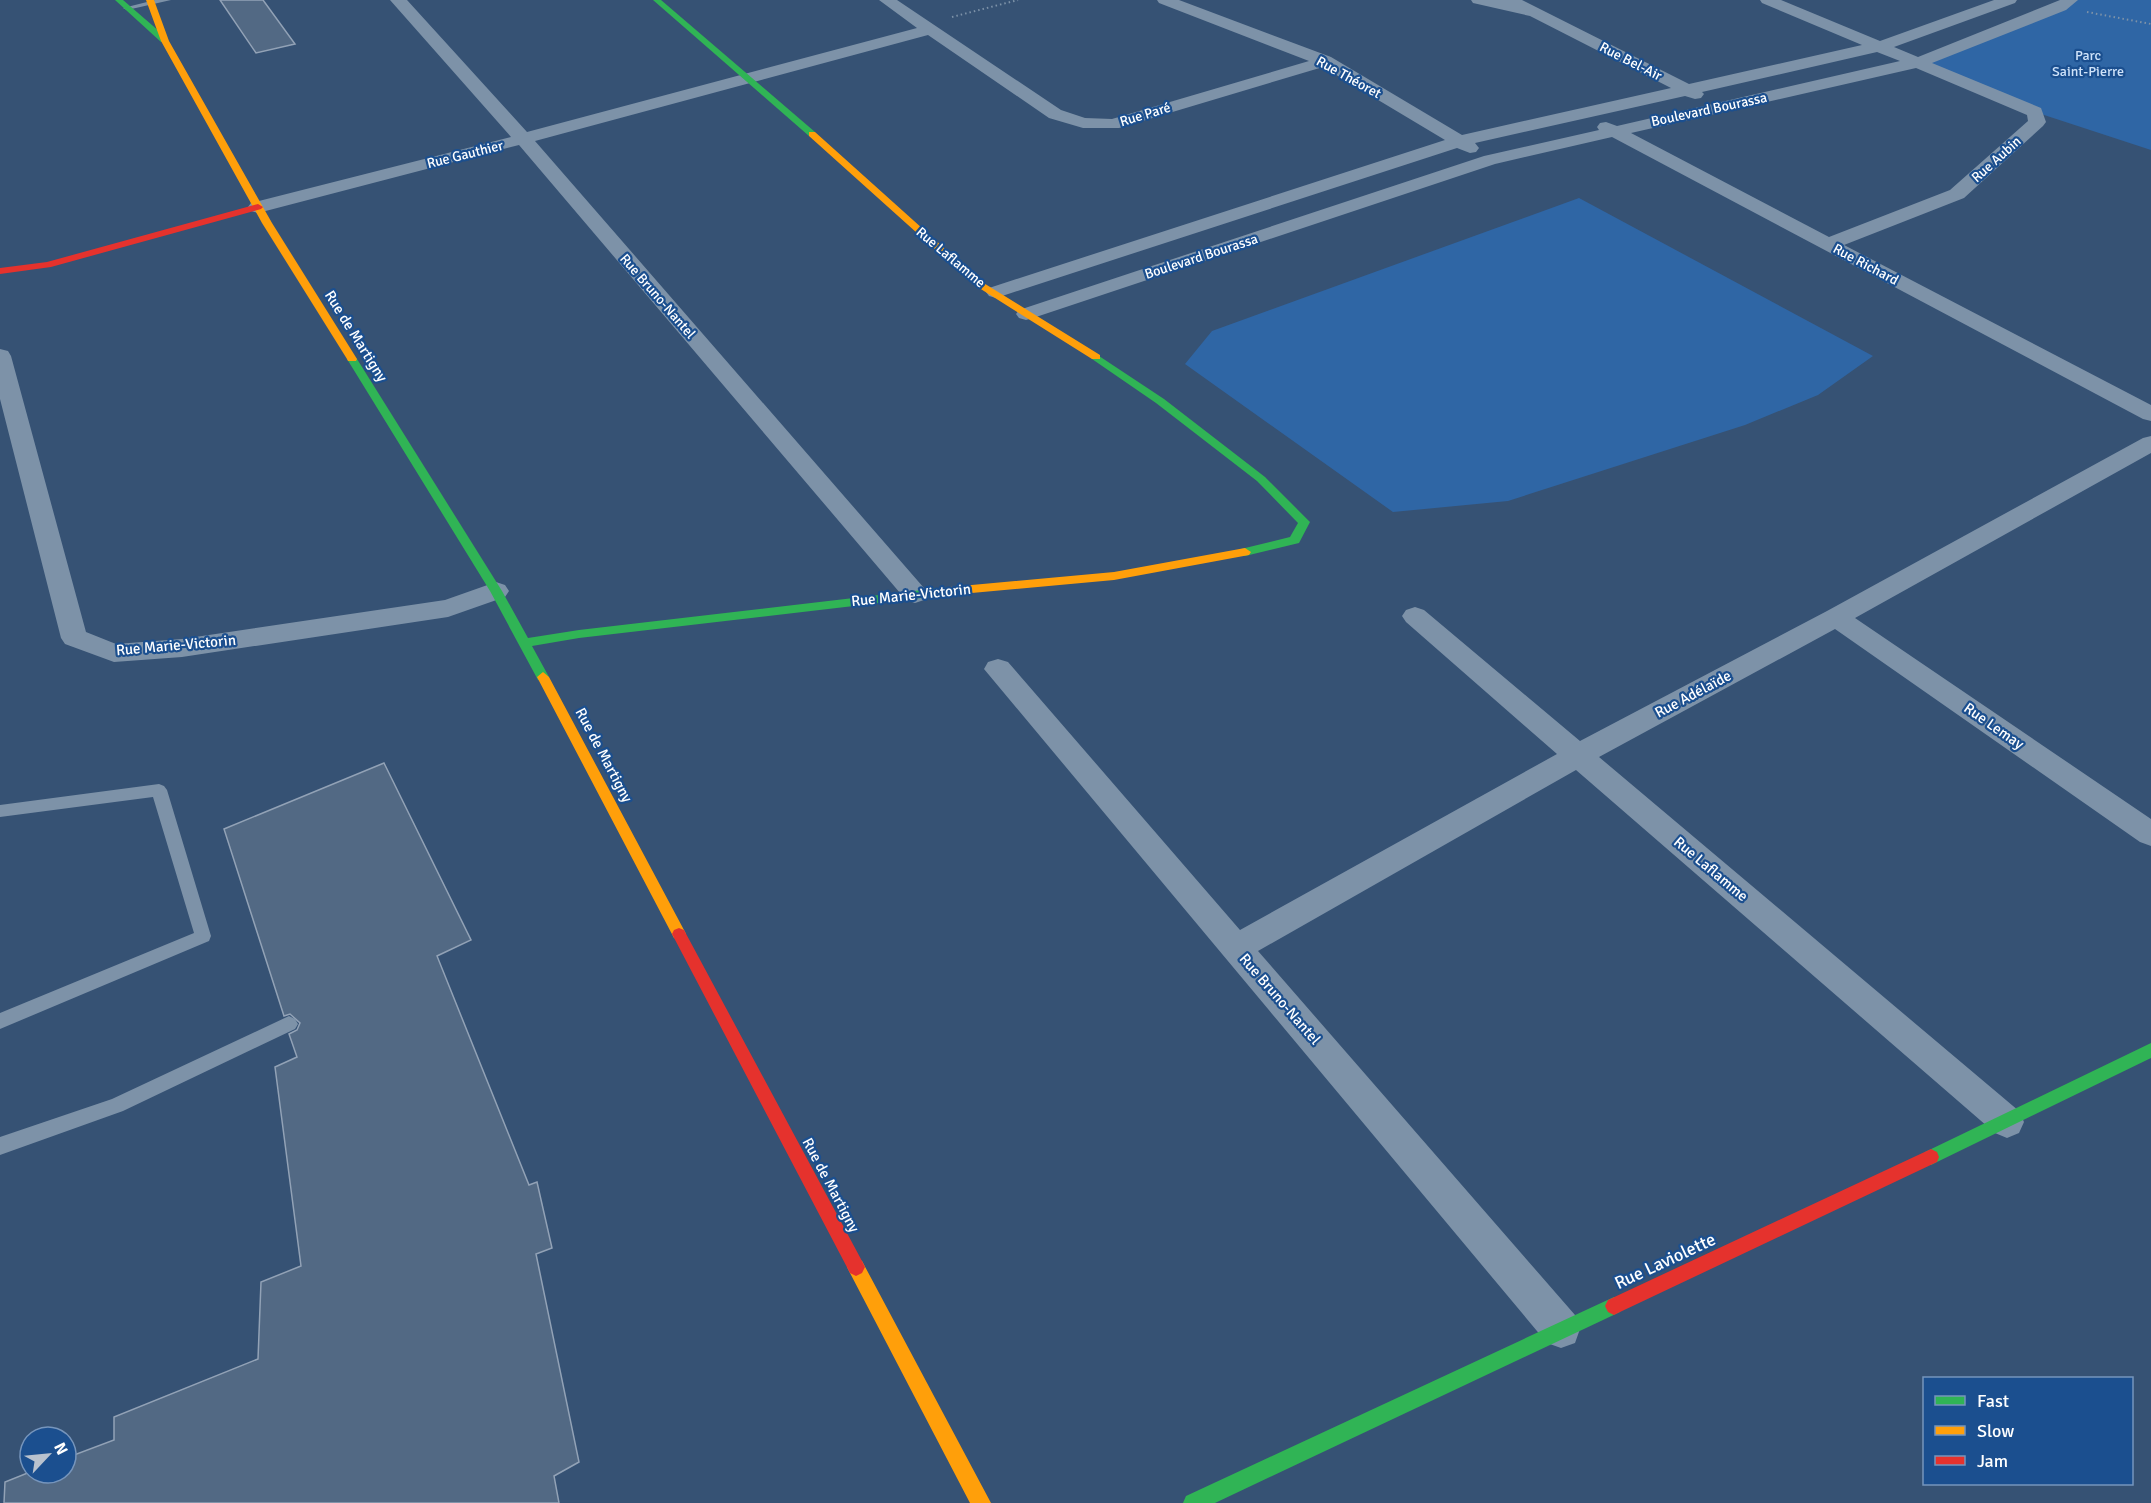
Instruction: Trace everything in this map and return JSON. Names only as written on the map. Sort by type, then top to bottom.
[{"type":"street","name":"Rue Bruno-Nantel","points":[[398,0],[523,139],[915,594]]},
{"type":"street","name":"Rue Laflamme","points":[[657,0],[750,78],[979,284],[996,292],[1026,315],[1094,355],[1261,479],[1304,522],[1295,540]]},
{"type":"street","name":"Rue Paré","points":[[887,0],[1055,114],[1083,123],[1113,124],[1325,61]]},
{"type":"street","name":"Rue Théoret","points":[[1165,0],[1325,61],[1490,160]]},
{"type":"street","name":"Rue Bel-Air","points":[[1479,0],[1540,15]]},
{"type":"street","name":"Rue Bel-Air","points":[[1510,0],[1721,107]]},
{"type":"street","points":[[1768,0],[1920,62]]},
{"type":"street","name":"Boulevard Bourassa","points":[[996,292],[1460,142],[1881,45],[2006,1],[2039,15]]},
{"type":"street","name":"Rue de Martigny","points":[[151,2],[165,41],[258,207],[496,591],[525,643],[981,1503]]},
{"type":"street","name":"Boulevard Bourassa","points":[[1026,315],[1490,160],[1920,62],[2065,3]]},
{"type":"street","name":"Rue de Martigny","points":[[123,4],[165,41]]},
{"type":"street","name":"Rue Gauthier","points":[[0,271],[48,265],[258,207],[750,78],[925,27]]},
{"type":"street","name":"Rue Aubin","points":[[1828,244],[1958,194],[2037,122],[2035,112],[1920,62]]},
{"type":"street","name":"Rue Richard","points":[[1582,114],[2151,414]]},
{"type":"street","points":[[1347,178],[1377,198]]},
{"type":"street","name":"Rue Marie-Victorin","points":[[0,356],[74,638],[114,653],[182,648],[448,608],[496,591]]},
{"type":"street","name":"Rue Adélaïde","points":[[1236,948],[1578,755],[1836,617],[2151,443]]},
{"type":"street","name":"Rue Marie-Victorin","points":[[525,643],[591,632],[915,594],[1114,576],[1219,558],[1295,540]]},
{"type":"street","name":"Rue Laflamme","points":[[1415,616],[2007,1122]]},
{"type":"street","name":"Rue Lemay","points":[[1836,617],[2151,834]]},
{"type":"street","name":"Rue Bruno-Nantel","points":[[998,669],[1562,1329]]},
{"type":"street","name":"Rue Laviolette","points":[[1193,1503],[2007,1122],[2151,1050]]},
{"type":"lane","points":[[123,4],[167,0]]},
{"type":"lane","points":[[0,811],[159,790],[203,936],[0,1021]]},
{"type":"lane","points":[[0,1146],[117,1105],[289,1024]]},
{"type":"path","points":[[925,27],[1018,0]]},
{"type":"path","points":[[2065,3],[2151,24]]},
{"type":"green space","name":"Parc Saint-Pierre","points":[[2070,0],[2151,0],[2151,150],[2035,112],[1920,62]]},
{"type":"green space","points":[[1579,198],[1873,356],[1818,395],[1745,425],[1508,501],[1393,512],[1185,364],[1212,331]]},
{"type":"building","points":[[220,0],[263,0],[295,44],[256,53]]},
{"type":"building","points":[[384,763],[471,940],[437,956],[529,1185],[537,1182],[552,1248],[536,1254],[579,1462],[554,1476],[559,1503],[4,1503],[5,1482],[18,1477],[18,1485],[78,1485],[78,1454],[114,1440],[114,1417],[258,1359],[261,1282],[301,1266],[275,1067],[297,1057],[289,1034],[297,1030],[300,1023],[290,1014],[284,1016],[224,829]]},
{"type":"traffic: fast","points":[[119,0],[164,40]]},
{"type":"traffic: fast","points":[[657,0],[812,134]]},
{"type":"traffic: fast","points":[[1096,357],[1160,401],[1261,479],[1304,522],[1295,540],[1245,552]]},
{"type":"traffic: fast","points":[[352,359],[496,591],[543,677]]},
{"type":"traffic: fast","points":[[525,643],[579,634],[939,592]]},
{"type":"traffic: fast","points":[[1931,1157],[2151,1050]]},
{"type":"traffic: fast","points":[[1193,1503],[1614,1306]]},
{"type":"traffic: slow","points":[[150,0],[165,41],[267,223],[352,359]]},
{"type":"traffic: slow","points":[[812,134],[979,284],[1096,357]]},
{"type":"traffic: slow","points":[[939,592],[1114,576],[1245,552]]},
{"type":"traffic: slow","points":[[543,677],[679,934]]},
{"type":"traffic: slow","points":[[856,1267],[981,1503]]},
{"type":"traffic: jam","points":[[0,271],[48,265],[258,207]]},
{"type":"traffic: jam","points":[[679,934],[856,1267]]},
{"type":"traffic: jam","points":[[1614,1306],[1931,1157]]}]
